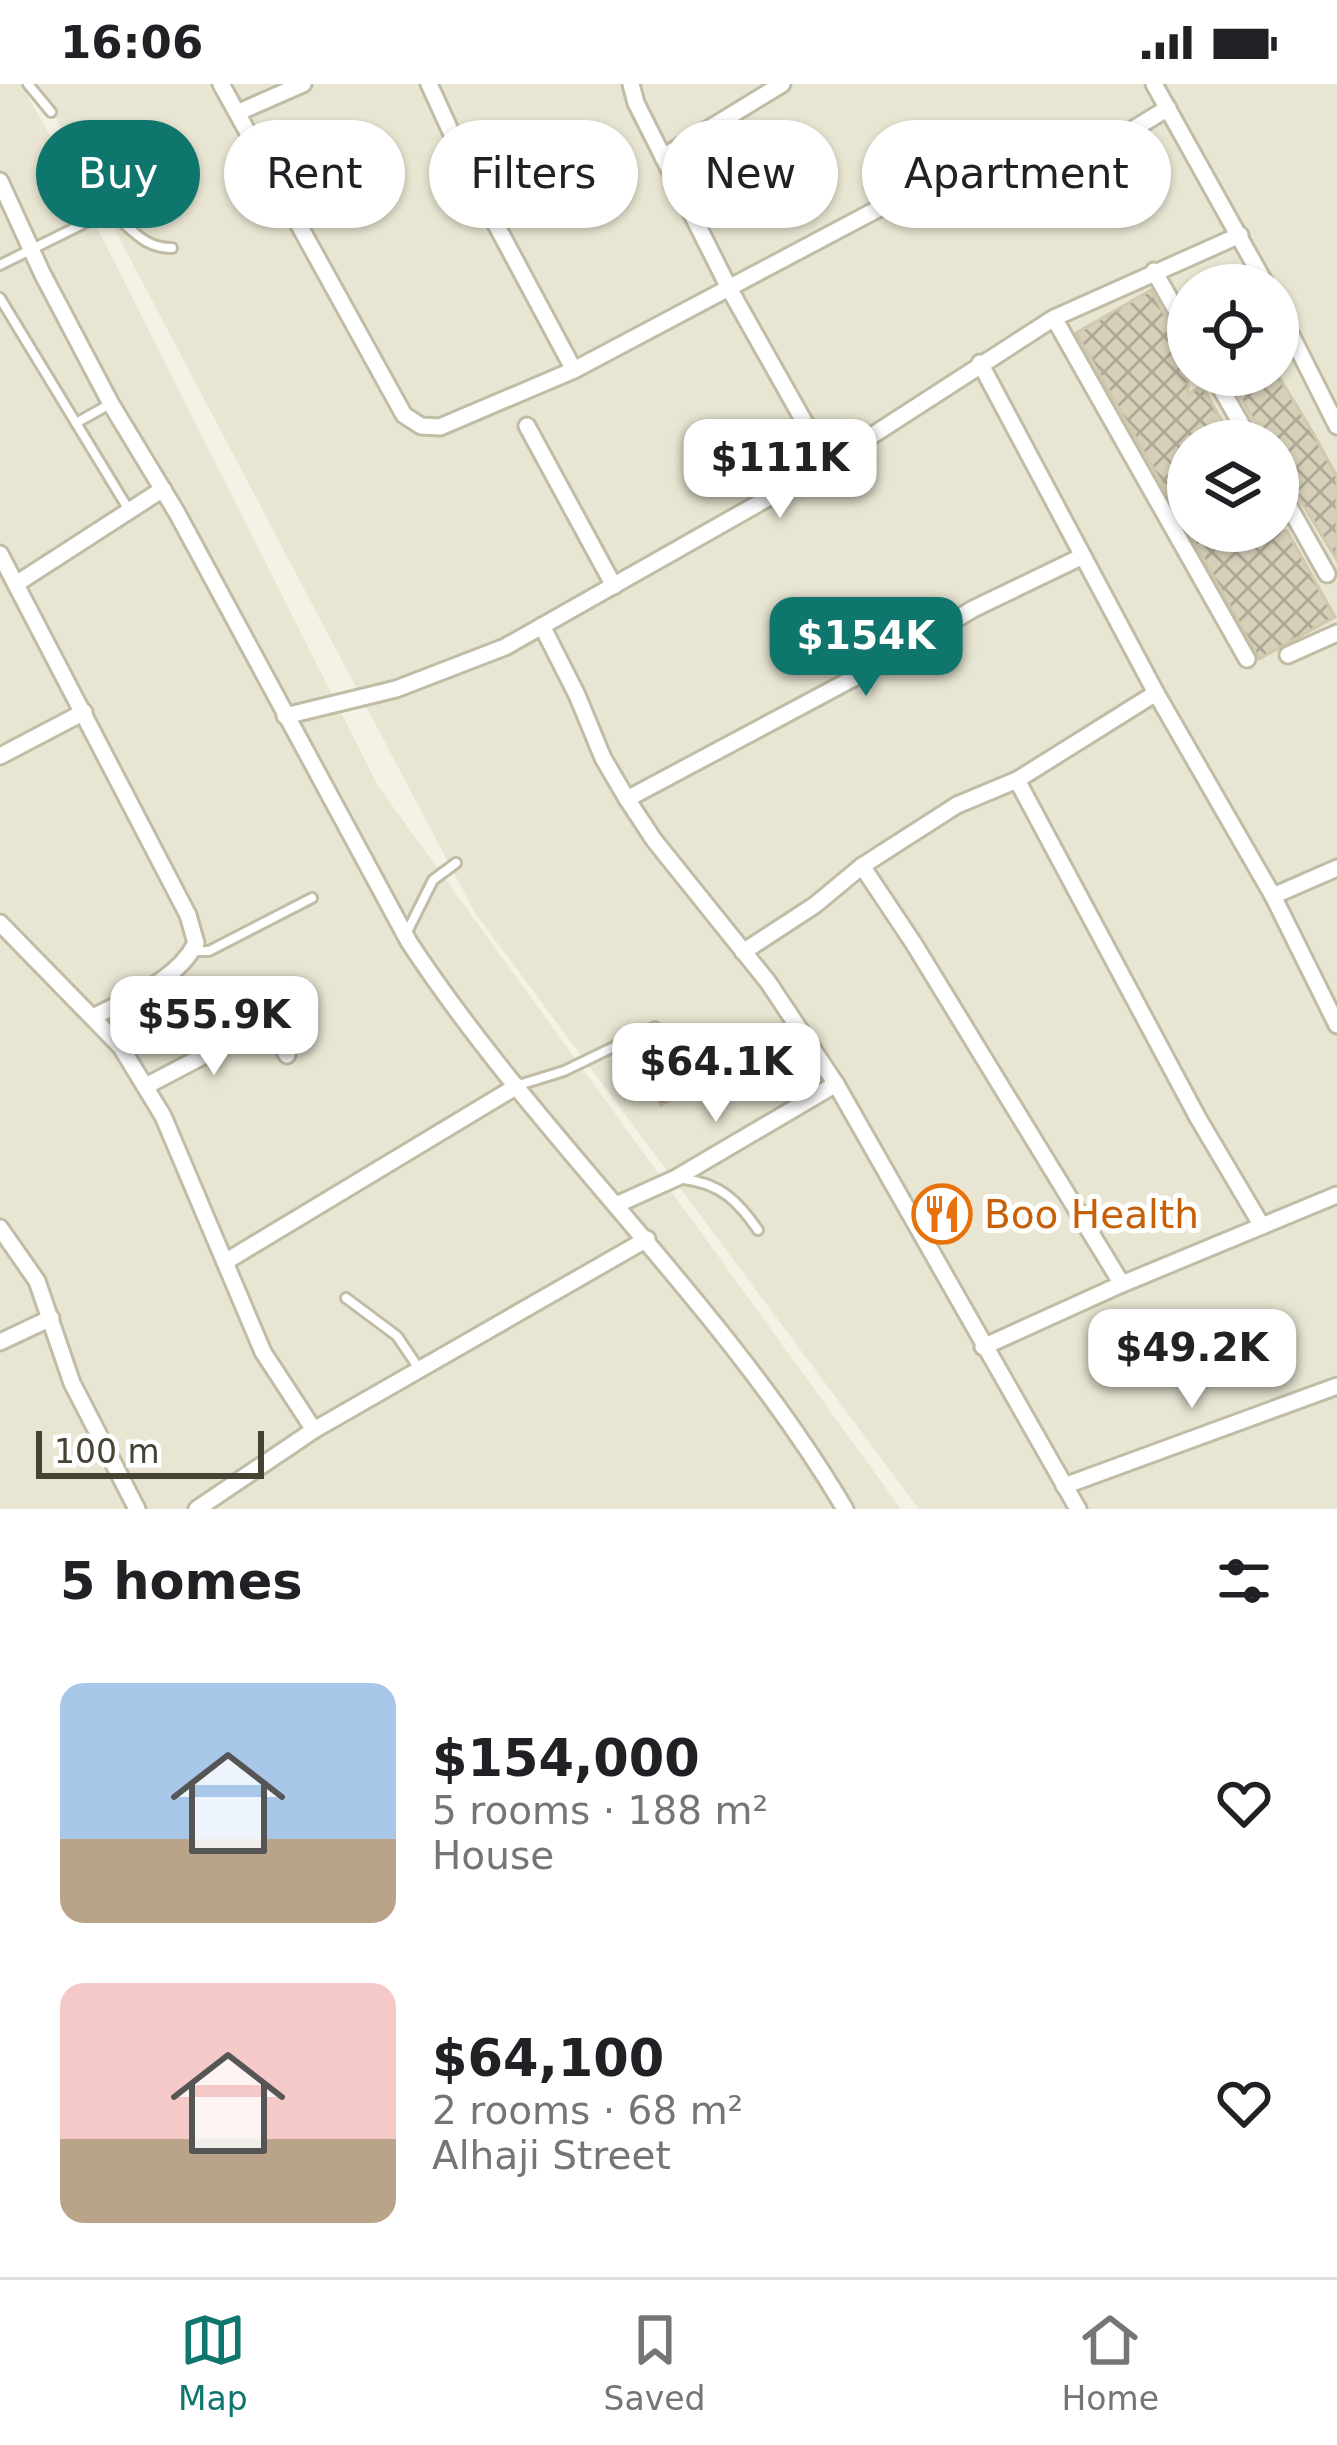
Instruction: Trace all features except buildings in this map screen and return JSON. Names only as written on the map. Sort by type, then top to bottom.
[{"type":"street","points":[[221,84],[404,416],[421,425],[440,427],[574,370],[862,219]]},
{"type":"street","points":[[238,112],[303,84]]},
{"type":"street","points":[[430,84],[478,191],[574,370]]},
{"type":"street","points":[[631,84],[662,155]]},
{"type":"street","points":[[723,120],[782,84]]},
{"type":"street","points":[[1154,84],[1255,264]]},
{"type":"street","points":[[1148,120],[1168,108]]},
{"type":"street","points":[[1,184],[111,404],[163,489],[405,935],[452,1007],[646,1239],[814,1457],[844,1509]]},
{"type":"street","points":[[699,228],[828,464]]},
{"type":"street","points":[[285,716],[396,689],[505,646],[828,464],[1054,318],[1240,235]]},
{"type":"street","points":[[1154,272],[1167,295]]},
{"type":"street","points":[[1054,318],[1247,659]]},
{"type":"street","points":[[1299,351],[1337,426]]},
{"type":"street","points":[[980,363],[1156,693],[1273,896],[1337,1025]]},
{"type":"street","points":[[527,426],[614,586]]},
{"type":"street","points":[[16,584],[163,489]]},
{"type":"street","points":[[1299,524],[1328,574]]},
{"type":"street","points":[[0,554],[188,915],[196,943],[188,961],[156,984],[93,1017]]},
{"type":"street","points":[[627,799],[897,655],[973,609],[1083,556]]},
{"type":"street","points":[[542,626],[627,799],[654,840],[768,982],[836,1084],[1078,1509]]},
{"type":"street","points":[[1288,655],[1337,633]]},
{"type":"street","points":[[743,952],[957,805],[1017,780],[1156,693]]},
{"type":"street","points":[[0,756],[84,712]]},
{"type":"street","points":[[1017,780],[1198,1118],[1262,1226]]},
{"type":"street","points":[[862,866],[1122,1284]]},
{"type":"street","points":[[1273,896],[1337,868]]},
{"type":"street","points":[[0,923],[121,1047],[146,1085],[262,1352],[314,1430]]},
{"type":"street","points":[[146,1085],[259,1025],[271,1028],[287,1055]]},
{"type":"street","points":[[616,1205],[676,1178],[836,1084]]},
{"type":"street","points":[[225,1262],[517,1086]]},
{"type":"street","points":[[983,1347],[1337,1195]]},
{"type":"street","points":[[0,1228],[29,1268],[72,1382],[136,1509]]},
{"type":"street","points":[[197,1509],[314,1430],[646,1239]]},
{"type":"street","points":[[0,1342],[51,1318]]},
{"type":"street","points":[[1064,1486],[1337,1386]]},
{"type":"lane","points":[[28,84],[51,112]]},
{"type":"lane","points":[[0,265],[109,212],[152,247],[172,248]]},
{"type":"lane","points":[[0,298],[130,511]]},
{"type":"lane","points":[[76,423],[111,404]]},
{"type":"lane","points":[[405,935],[433,880],[456,863]]},
{"type":"lane","points":[[192,951],[209,951],[312,898]]},
{"type":"lane","points":[[517,1086],[564,1071],[655,1027]]},
{"type":"lane","points":[[676,1178],[723,1190],[742,1206],[758,1230]]},
{"type":"lane","points":[[346,1298],[397,1336],[420,1370]]},
{"type":"shaded area","points":[[0,84],[21,84],[41,120],[36,120],[36,228],[97,228],[378,786],[901,1509],[0,1509]]},
{"type":"shaded area","points":[[38,84],[1337,84],[1337,1509],[919,1509],[475,913],[114,228],[200,228],[200,120],[57,120]]},
{"type":"place","name":"Boo Health","points":[[942,1214]]}]
